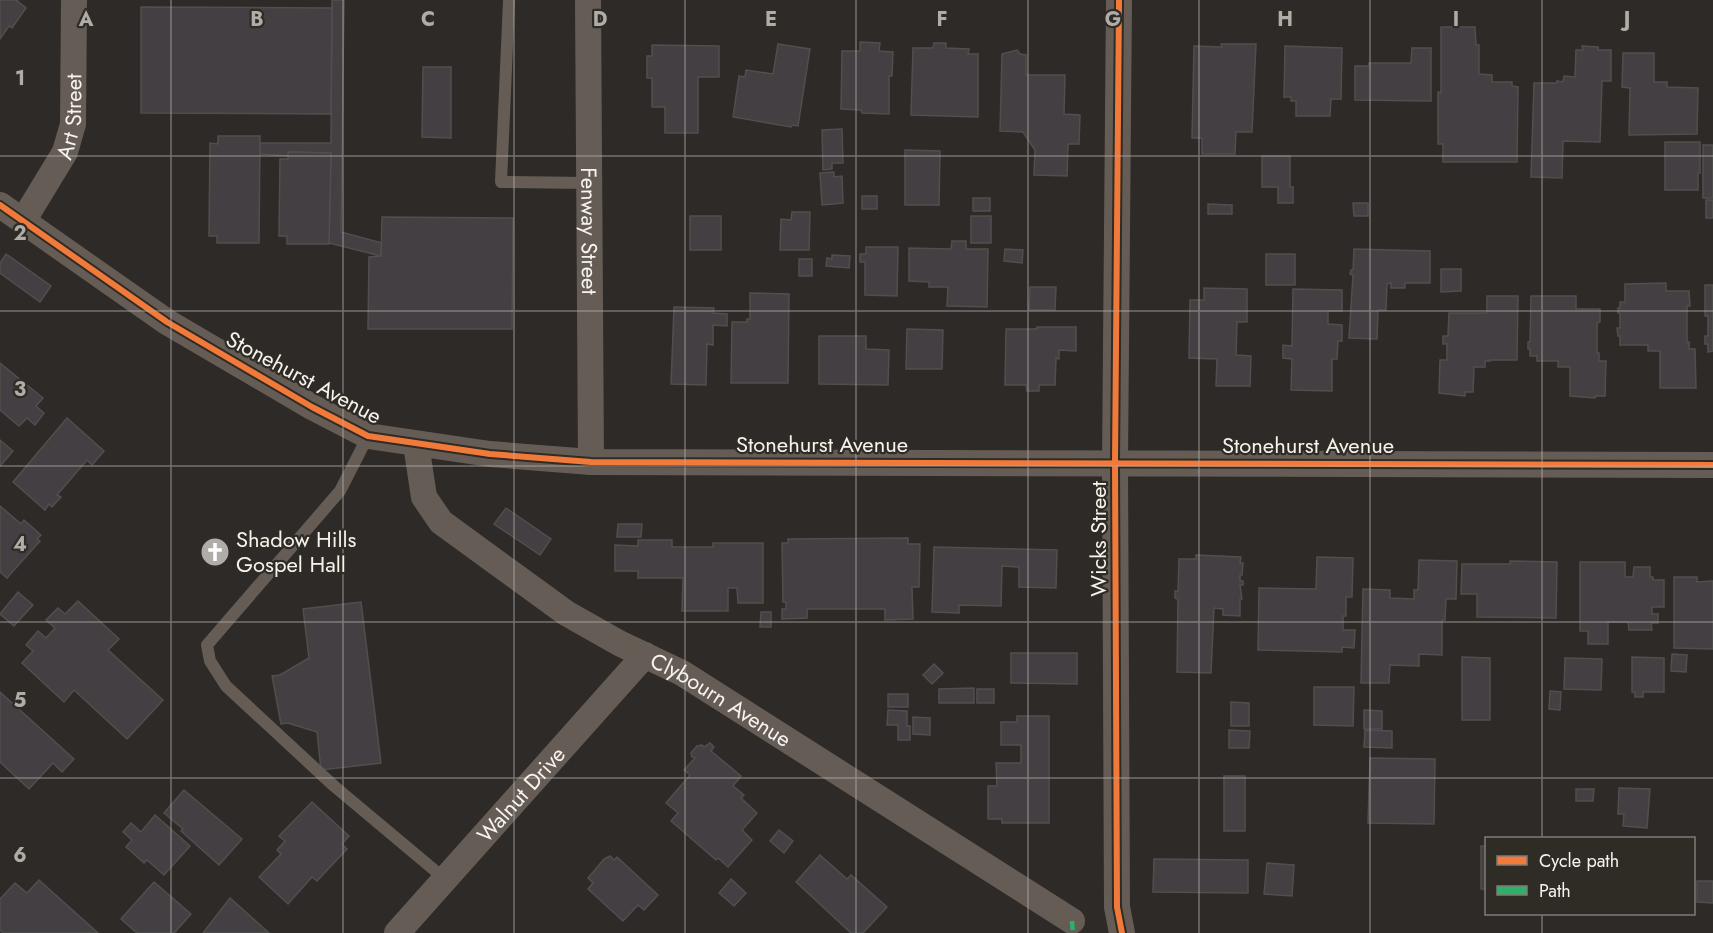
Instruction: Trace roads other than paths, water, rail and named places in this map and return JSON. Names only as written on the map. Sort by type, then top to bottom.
[{"type":"street","name":"Art Street","points":[[23,221],[65,152],[74,124],[74,0]]},
{"type":"street","name":"Fenway Street","points":[[588,0],[591,462]]},
{"type":"street","name":"Wicks Street","points":[[1119,0],[1115,462],[1117,907],[1122,933]]},
{"type":"street","name":"Stonehurst Avenue","points":[[0,205],[167,322],[312,407],[368,436],[416,444],[490,454],[591,462],[1713,465]]},
{"type":"street","name":"Clybourn Avenue","points":[[416,444],[424,497],[441,522],[566,613],[619,643],[682,673],[1072,921]]},
{"type":"street","name":"Walnut Drive","points":[[397,933],[645,655]]},
{"type":"lane","points":[[509,0],[501,182],[589,183]]},
{"type":"lane","points":[[368,436],[340,491],[207,645],[210,661],[226,686],[334,786],[445,879]]},
{"type":"place","name":"Shadow Hills Gospel Hall","points":[[215,552]]}]
